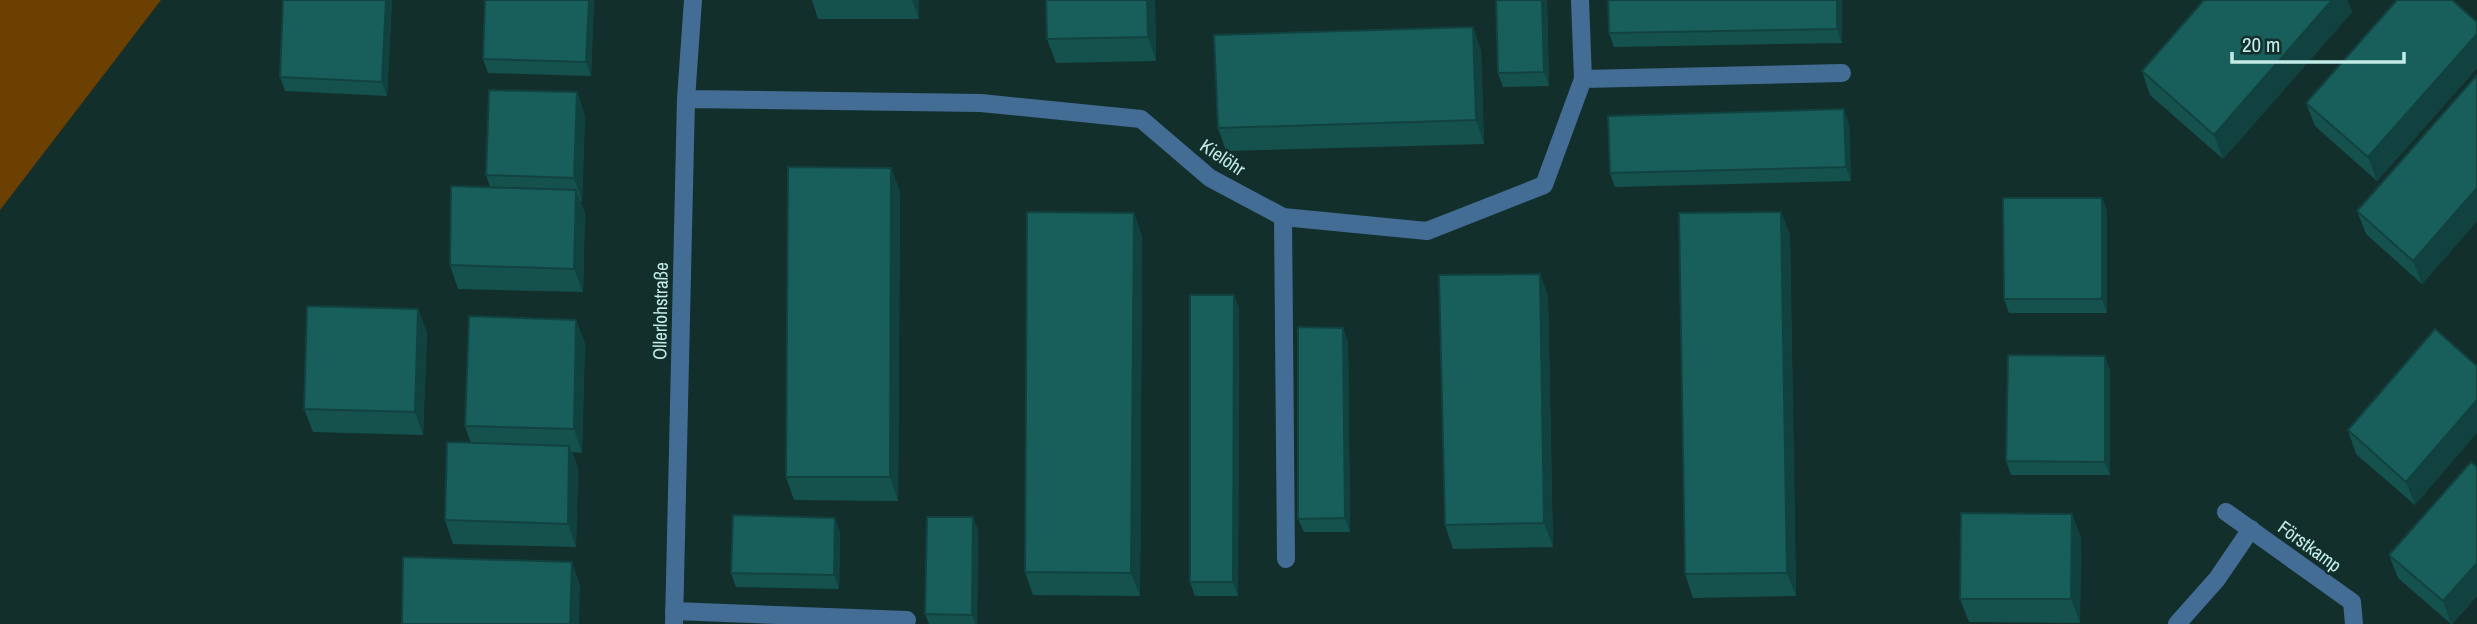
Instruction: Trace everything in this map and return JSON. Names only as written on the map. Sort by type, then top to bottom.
[{"type":"street","name":"Ollerlohstraße","points":[[674,617],[686,99],[693,0]]},
{"type":"street","name":"Kielöhr","points":[[686,99],[981,103],[1141,119],[1210,178],[1283,217],[1427,231],[1544,185],[1583,79],[1580,0]]},
{"type":"street","points":[[1583,79],[1842,73]]},
{"type":"street","points":[[1283,217],[1286,559]]},
{"type":"street","name":"Förstkamp","points":[[2226,512],[2351,602],[2354,624]]},
{"type":"street","points":[[2178,624],[2217,579],[2251,529]]},
{"type":"street","points":[[674,617],[907,620]]},
{"type":"shaded area","points":[[0,0],[161,0],[0,210]]},
{"type":"building","points":[[283,0],[386,0],[382,82],[280,77]]},
{"type":"building","points":[[485,0],[589,0],[586,62],[483,59]]},
{"type":"building","points":[[1046,0],[1147,0],[1148,37],[1047,39]]},
{"type":"building","points":[[1496,0],[1542,0],[1544,72],[1498,73]]},
{"type":"building","points":[[1608,0],[1837,0],[1837,29],[1609,33]]},
{"type":"building","points":[[2204,0],[2332,0],[2214,135],[2142,71]]},
{"type":"building","points":[[2397,0],[2452,0],[2477,22],[2477,34],[2368,157],[2306,103]]},
{"type":"building","points":[[1473,27],[1476,120],[1218,128],[1214,35]]},
{"type":"building","points":[[2477,75],[2477,188],[2413,261],[2357,211]]},
{"type":"building","points":[[489,90],[577,92],[574,178],[486,175]]},
{"type":"building","points":[[1844,109],[1846,167],[1610,173],[1608,116]]},
{"type":"building","points":[[788,167],[891,168],[890,477],[786,477]]},
{"type":"building","points":[[451,186],[576,190],[574,269],[450,265]]},
{"type":"building","points":[[2003,198],[2102,198],[2102,299],[2004,299]]},
{"type":"building","points":[[1027,212],[1134,213],[1131,573],[1025,572]]},
{"type":"building","points":[[1781,212],[1787,573],[1685,574],[1679,213]]},
{"type":"building","points":[[1540,274],[1544,523],[1445,525],[1439,275]]},
{"type":"building","points":[[1190,295],[1234,295],[1233,582],[1190,582]]},
{"type":"building","points":[[307,306],[418,309],[415,412],[304,409]]},
{"type":"building","points":[[469,316],[576,320],[574,429],[465,426]]},
{"type":"building","points":[[1298,327],[1343,328],[1345,518],[1298,519]]},
{"type":"building","points":[[2435,329],[2477,366],[2477,400],[2406,482],[2348,430]]},
{"type":"building","points":[[2008,355],[2105,356],[2105,462],[2006,461]]},
{"type":"building","points":[[447,442],[569,446],[568,524],[445,520]]},
{"type":"building","points":[[2471,462],[2477,467],[2477,563],[2443,601],[2389,555]]},
{"type":"building","points":[[1961,513],[2072,514],[2071,599],[1960,599]]},
{"type":"building","points":[[733,515],[835,518],[834,575],[731,573]]},
{"type":"building","points":[[927,517],[973,517],[972,615],[925,614]]},
{"type":"building","points":[[403,557],[572,562],[570,624],[402,624]]}]
